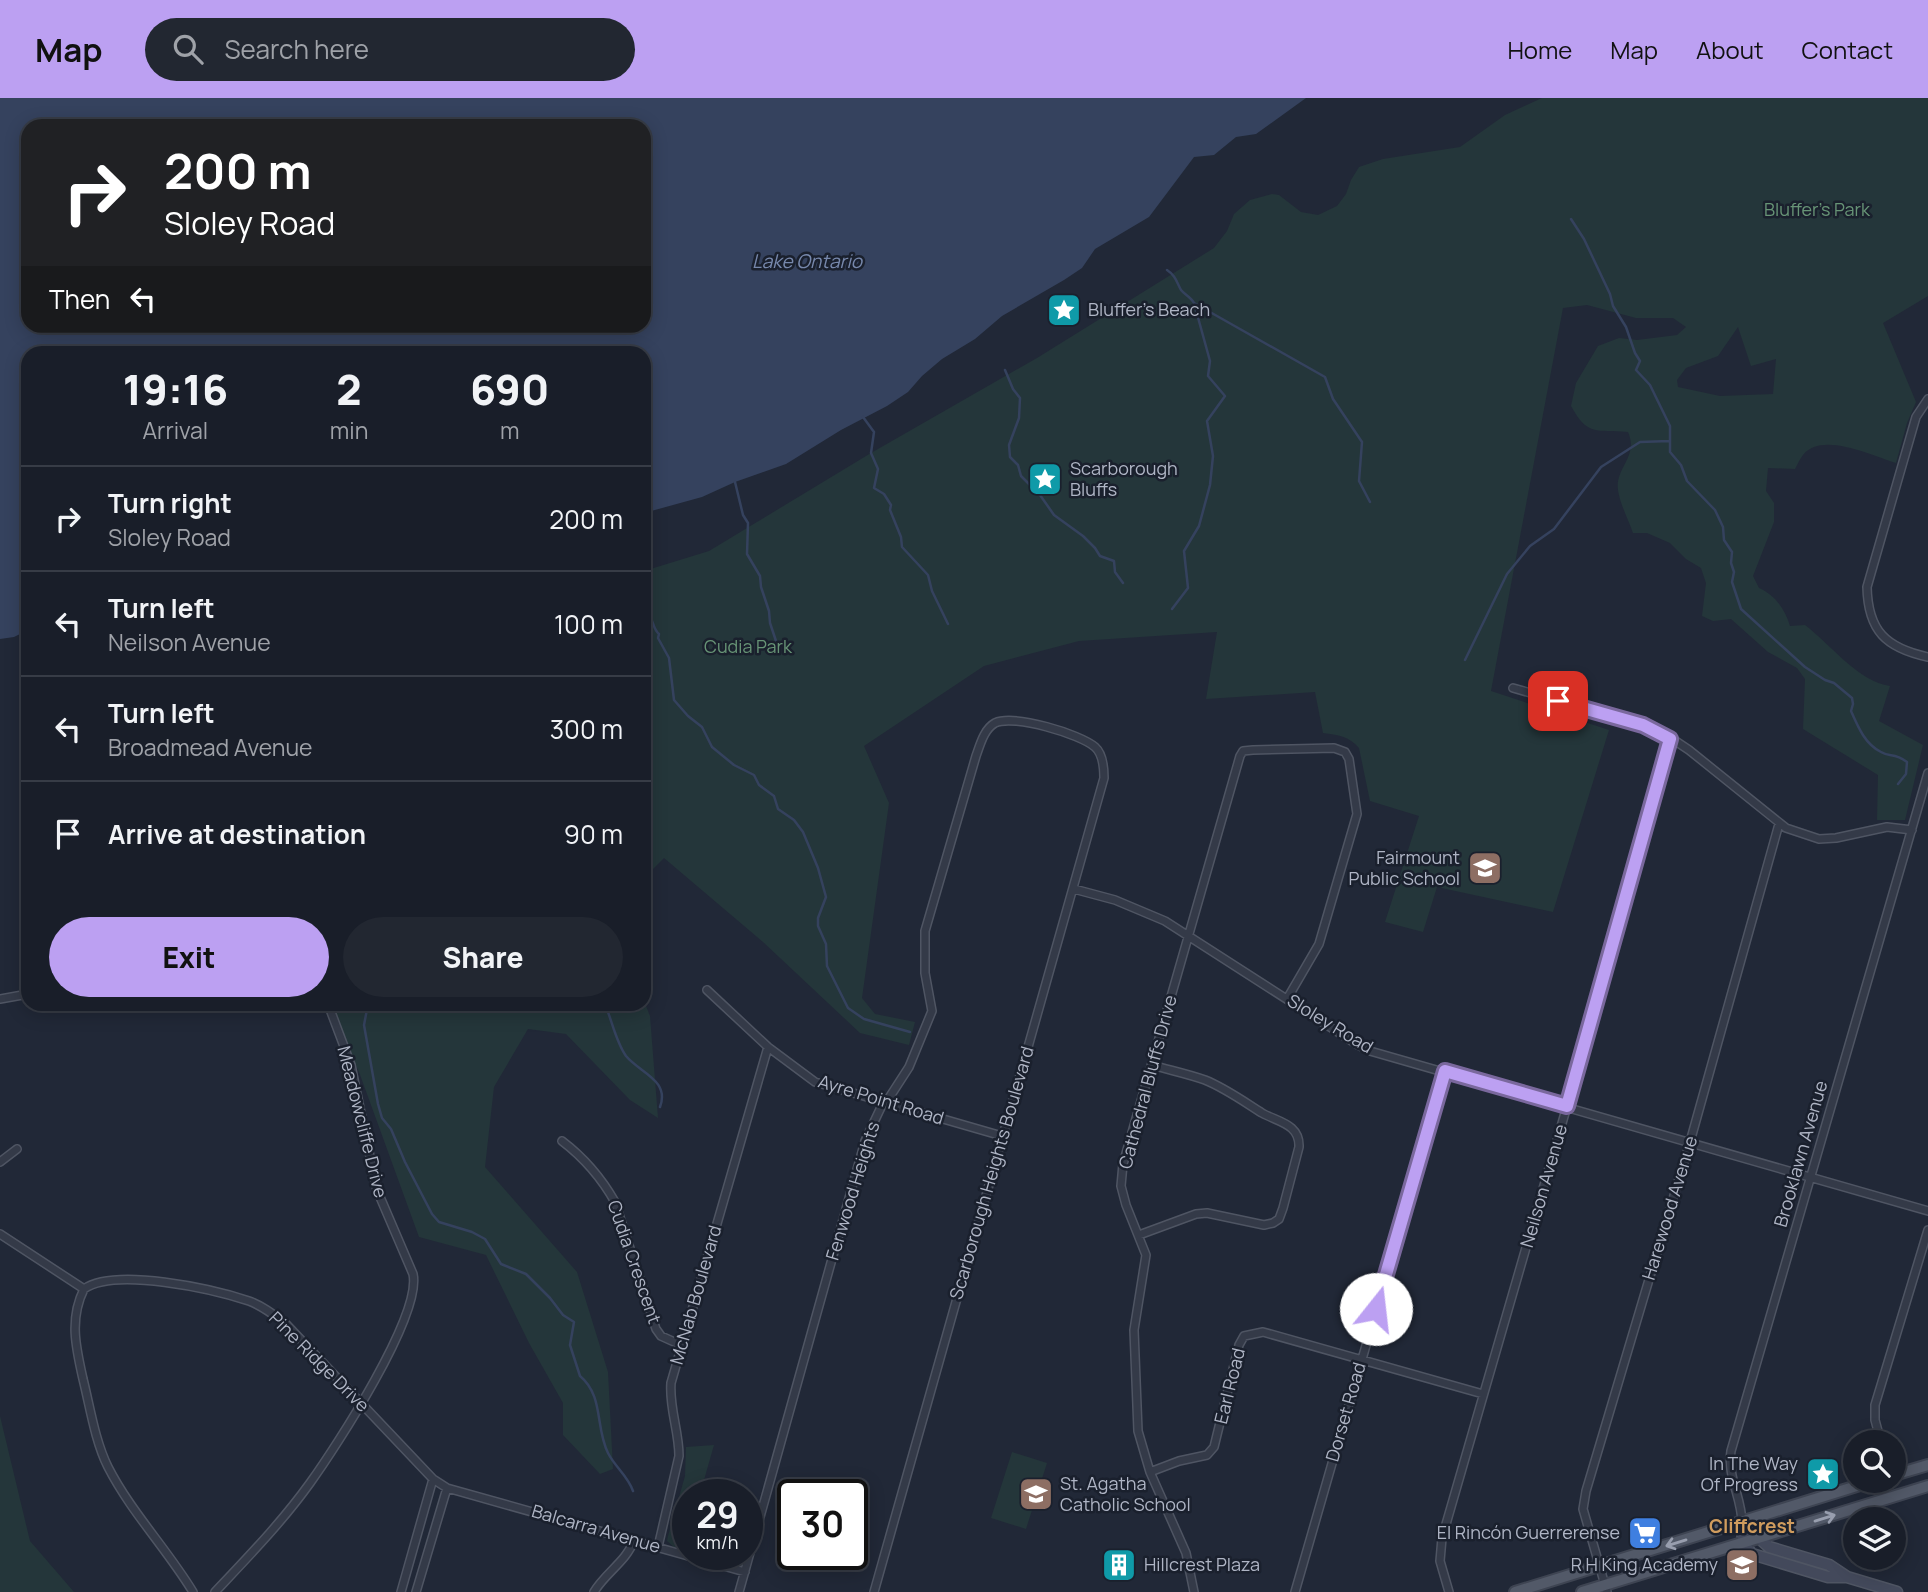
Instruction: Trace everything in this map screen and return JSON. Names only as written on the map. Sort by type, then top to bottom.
[{"type":"main road","points":[[1906,1471],[1928,1465]]},
{"type":"main road","points":[[1582,1592],[1606,1588],[1928,1486]]},
{"type":"main road","points":[[1515,1592],[1843,1491]]},
{"type":"main road","points":[[1742,1523],[1769,1547],[1829,1565],[1847,1577]]},
{"type":"main road","points":[[1742,1523],[1743,1543],[1752,1553],[1828,1577],[1847,1577],[1897,1592]]},
{"type":"street","points":[[1928,399],[1916,417],[1867,587],[1868,610],[1874,627],[1902,650],[1928,657]]},
{"type":"street","points":[[1513,688],[1643,725],[1689,750],[1786,828],[1819,839],[1887,827],[1912,830]]},
{"type":"street","name":"Scarborough Heights Boulevard","points":[[874,1592],[1104,778],[1100,753],[1092,745],[1028,722],[1011,720],[995,723]]},
{"type":"street","name":"Fenwood Heights","points":[[739,1592],[865,1141],[883,1103],[890,1098],[909,1067],[932,1011],[925,973],[925,931],[976,756],[985,733],[995,723]]},
{"type":"street","name":"Neilson Avenue","points":[[1449,1592],[1439,1553],[1670,739]]},
{"type":"street","name":"Cathedral Bluffs Drive","points":[[1194,1592],[1186,1552],[1140,1443],[1136,1412],[1134,1331],[1146,1255],[1121,1186],[1123,1164],[1237,762],[1243,751],[1334,748],[1345,752],[1349,759],[1357,814],[1319,944],[1287,999]]},
{"type":"street","name":"Brooklawn Avenue","points":[[1742,1523],[1742,1511],[1731,1477],[1731,1451],[1928,773]]},
{"type":"street","name":"Harewood Avenue","points":[[1606,1588],[1583,1509],[1586,1491],[1690,1142],[1779,824]]},
{"type":"street","name":"Sloley Road","points":[[1074,889],[1143,910],[1189,935],[1363,1047],[1928,1211]]},
{"type":"street","name":"Ayre Point Road","points":[[707,990],[768,1047],[815,1082],[1002,1136]]},
{"type":"street","points":[[0,999],[21,994]]},
{"type":"street","name":"Meadowcliffe Drive","points":[[215,1592],[310,1483],[361,1403],[407,1318],[414,1280],[377,1190],[351,1065],[331,1011]]},
{"type":"street","name":"McNab Boulevard","points":[[658,1547],[679,1456],[679,1442],[670,1398],[671,1383],[768,1047]]},
{"type":"street","points":[[1139,1234],[1196,1214],[1207,1213],[1264,1225],[1273,1223],[1279,1219],[1283,1208],[1299,1139],[1293,1128],[1205,1080],[1152,1065]]},
{"type":"street","name":"Dorset Road","points":[[1295,1592],[1445,1071]]},
{"type":"street","name":"Cudia Crescent","points":[[562,1141],[576,1152],[607,1188],[615,1202],[656,1329],[661,1335],[681,1345]]},
{"type":"street","points":[[0,1162],[17,1149]]},
{"type":"street","points":[[1878,1430],[1875,1405],[1928,1230]]},
{"type":"street","points":[[0,1234],[83,1289],[76,1313],[75,1346],[99,1444],[107,1466],[135,1512],[193,1592]]},
{"type":"street","name":"Pine Ridge Drive","points":[[83,1289],[102,1280],[124,1279],[184,1286],[248,1301],[261,1307],[286,1324],[433,1479],[447,1488]]},
{"type":"street","name":"Earl Road","points":[[1150,1472],[1207,1455],[1214,1447],[1239,1345],[1244,1336],[1263,1332],[1483,1394]]},
{"type":"street","points":[[401,1592],[433,1479]]},
{"type":"street","points":[[416,1592],[447,1488]]},
{"type":"street","name":"Balcarra Avenue","points":[[447,1488],[745,1572]]},
{"type":"street","points":[[594,1592],[598,1584],[631,1550],[634,1541]]},
{"type":"green space","points":[[1542,98],[1928,98],[1928,296],[1883,323],[1916,402],[1896,463],[1848,447],[1822,445],[1811,448],[1803,455],[1795,469],[1768,468],[1766,491],[1774,503],[1774,522],[1753,576],[1759,588],[1779,603],[1790,626],[1805,625],[1856,670],[1878,683],[1890,686],[1879,721],[1923,745],[1905,820],[1877,820],[1878,775],[1803,729],[1805,679],[1797,668],[1768,652],[1731,619],[1713,621],[1702,616],[1706,583],[1701,568],[1686,559],[1670,543],[1647,533],[1633,533],[1618,490],[1620,475],[1631,448],[1628,432],[1594,430],[1583,423],[1571,406],[1576,383],[1598,346],[1619,338],[1637,340],[1677,335],[1686,327],[1673,318],[1636,318],[1587,305],[1563,308],[1491,691],[1609,730],[1553,912],[1437,887],[1423,932],[1385,922],[1419,816],[1370,801],[1359,748],[1338,735],[1323,733],[1315,692],[1206,699],[1217,632],[1079,641],[984,666],[864,746],[889,803],[862,998],[875,1014],[915,1022],[909,1045],[860,1033],[763,942],[664,858],[651,871],[651,569],[709,551],[871,453],[1037,358],[1214,248],[1227,231],[1234,214],[1250,200],[1272,194],[1279,195],[1301,212],[1318,215],[1337,206],[1359,167],[1383,159],[1460,147],[1505,115]],"holes":[[[1738,327],[1751,366],[1776,359],[1773,394],[1720,396],[1678,387],[1677,380],[1686,368],[1718,356]]]},
{"type":"green space","points":[[331,1011],[648,1011],[658,1118],[630,1100],[566,1034],[528,1029],[494,1087],[485,1167],[577,1272],[608,1372],[613,1469],[600,1474],[563,1435],[563,1403],[529,1343],[486,1255],[419,1237],[359,1072]]},
{"type":"green space","points":[[0,1416],[30,1541],[74,1592],[0,1592]]},
{"type":"green space","points":[[714,1445],[704,1479],[684,1479],[686,1447]]},
{"type":"green space","points":[[1012,1452],[1047,1463],[1026,1529],[991,1518]]},
{"type":"green space","points":[[672,1523],[672,1545],[667,1541]]},
{"type":"water","name":"Lake Ontario","points":[[0,98],[1306,98],[1256,134],[1236,137],[1214,155],[1194,157],[1149,217],[1095,249],[1082,268],[1002,316],[975,339],[942,359],[908,392],[887,406],[786,464],[702,497],[651,511],[651,346],[21,346],[21,634],[0,639]]},
{"type":"waterway","points":[[1571,219],[1584,239],[1613,306],[1626,327],[1640,361],[1636,370],[1650,385],[1670,426],[1670,452],[1681,465],[1687,481],[1715,510],[1723,527],[1724,540],[1732,552],[1732,582],[1741,609],[1805,667],[1834,683],[1852,698],[1851,711],[1866,740],[1875,749],[1907,762],[1906,774],[1898,784]]},
{"type":"waterway","points":[[1167,270],[1194,303],[1325,377],[1333,399],[1362,442],[1359,481],[1370,502]]},
{"type":"waterway","points":[[1172,609],[1188,588],[1184,551],[1199,526],[1210,485],[1213,456],[1207,421],[1225,396],[1208,376],[1210,361],[1194,303]]},
{"type":"waterway","points":[[1005,370],[1020,398],[1019,418],[1009,445],[1010,457],[1018,465],[1021,476],[1040,495],[1054,515],[1083,536],[1100,556],[1114,561],[1115,572],[1123,583]]},
{"type":"waterway","points":[[863,417],[874,432],[871,453],[878,469],[874,488],[884,494],[891,505],[890,510],[901,537],[902,547],[928,575],[932,591],[948,624]]},
{"type":"waterway","points":[[1465,660],[1507,574],[1530,546],[1554,529],[1601,467],[1640,442],[1669,441]]},
{"type":"waterway","points":[[735,482],[743,515],[748,523],[747,554],[760,576],[779,650]]},
{"type":"waterway","points":[[651,619],[669,658],[674,700],[702,727],[712,747],[734,765],[754,775],[759,785],[774,796],[778,809],[794,820],[803,832],[818,868],[826,897],[818,918],[818,926],[826,944],[827,966],[848,1008],[864,1019],[910,1032]]},
{"type":"waterway","points":[[367,1011],[364,1025],[382,1118],[391,1129],[432,1214],[439,1222],[485,1239],[501,1264],[526,1274],[563,1315],[574,1322],[570,1345],[580,1376],[593,1393],[608,1453],[633,1491]]},
{"type":"waterway","points":[[607,1011],[626,1056],[652,1078],[661,1090],[660,1107]]},
{"type":"place","name":"Bluffer's Beach","points":[[1064,310]]},
{"type":"place","name":"Scarborough Bluffs","points":[[1045,479]]},
{"type":"place","name":"Fairmount Public School","points":[[1485,868]]},
{"type":"place","name":"In The Way Of Progress","points":[[1823,1474]]},
{"type":"place","name":"St. Agatha Catholic School","points":[[1036,1494]]},
{"type":"place","name":"El Rincón Guerrerense","points":[[1645,1533]]},
{"type":"place","name":"Hillcrest Plaza","points":[[1119,1565]]},
{"type":"place","name":"R H King Academy","points":[[1742,1565]]},
{"type":"district","name":"Cliffcrest","points":[[1752,1526]]},
{"type":"route","points":[[1376,1309],[1445,1071],[1567,1106],[1670,739],[1643,725],[1558,701]]},
{"type":"park label","name":"Bluffer's Park","points":[[1817,210]]},
{"type":"park label","name":"Cudia Park","points":[[748,647]]}]
